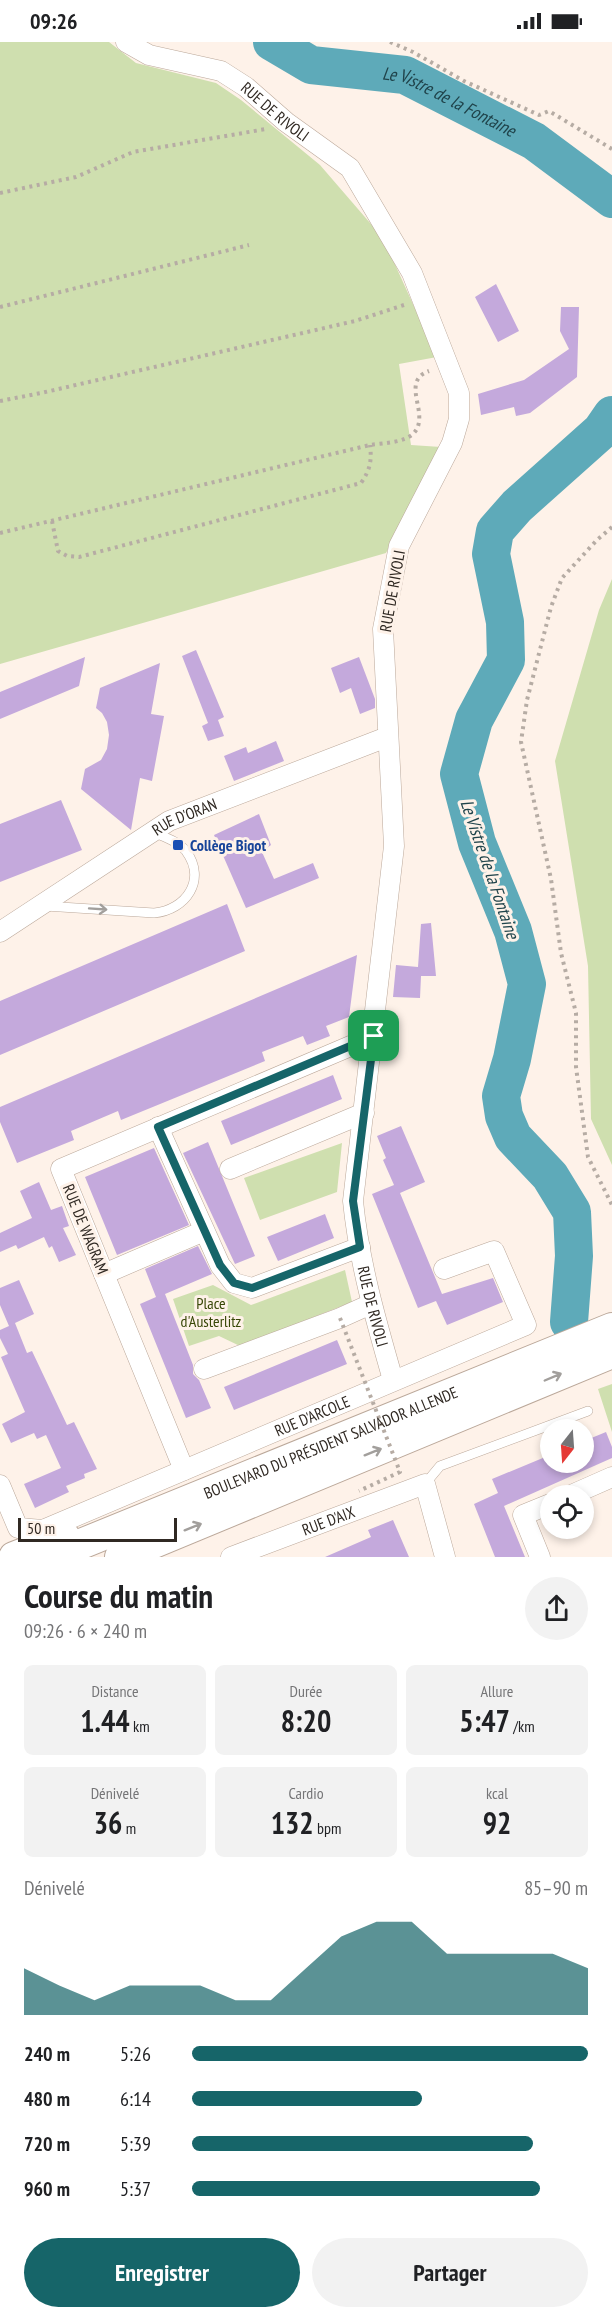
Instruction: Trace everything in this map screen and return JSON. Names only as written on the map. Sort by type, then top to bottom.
[{"type":"main road","name":"BOULEVARD DU PRÉSIDENT SALVADOR ALLENDE","points":[[49,1557],[612,1328]]},
{"type":"main road","name":"BOULEVARD DU PRÉSIDENT SALVADOR ALLENDE","points":[[120,1557],[612,1353]]},
{"type":"main road","points":[[14,1557],[453,1378],[534,1361]]},
{"type":"street","name":"RUE DE RIVOLI","points":[[126,42],[149,55],[221,71],[246,87],[286,122],[350,168],[412,273],[459,393],[459,419],[452,443],[399,546],[383,629],[394,846],[374,1036],[353,1201],[371,1304],[393,1380]]},
{"type":"street","name":"RUE D'ORAN","points":[[0,932],[169,821],[387,737]]},
{"type":"street","name":"RUE DE WAGRAM","points":[[184,1470],[61,1169],[374,1036]]},
{"type":"street","points":[[230,1169],[364,1113]]},
{"type":"street","points":[[158,1127],[220,1265],[234,1283],[252,1288],[360,1247]]},
{"type":"street","points":[[104,1274],[204,1231]]},
{"type":"street","name":"RUE D'ARCOLE","points":[[0,1485],[18,1528],[43,1530],[526,1325],[494,1251],[444,1269]]},
{"type":"street","points":[[204,1369],[340,1318],[371,1304]]},
{"type":"street","points":[[594,1485],[612,1477]]},
{"type":"street","points":[[425,1484],[445,1557]]},
{"type":"street","name":"RUE D'AIX","points":[[231,1557],[425,1484]]},
{"type":"street","points":[[540,1507],[523,1515],[540,1557]]},
{"type":"lane","points":[[40,906],[154,913],[176,907],[184,901],[190,891],[193,879],[190,858],[185,850],[175,842],[153,832]]},
{"type":"lane","points":[[425,1484],[440,1466],[588,1411]]},
{"type":"path","points":[[390,42],[539,116],[549,111],[612,149]]},
{"type":"path","points":[[0,192],[76,177],[133,152],[260,131],[286,122]]},
{"type":"path","points":[[0,307],[249,245]]},
{"type":"path","points":[[0,401],[355,321],[422,299]]},
{"type":"path","points":[[0,533],[369,445],[403,440],[414,433],[421,420],[415,391],[417,381],[422,374],[447,364]]},
{"type":"path","points":[[52,521],[58,551],[68,556],[79,557],[361,483],[369,472],[372,460],[369,445]]},
{"type":"path","points":[[612,527],[562,578],[551,607],[530,690],[521,742],[551,879],[561,953],[576,1013],[576,1067],[588,1157],[612,1205]]},
{"type":"path","points":[[340,1318],[400,1472],[359,1491]]},
{"type":"green space","points":[[0,42],[109,42],[136,63],[216,83],[241,100],[320,165],[383,238],[437,357],[399,364],[411,445],[441,447],[386,553],[0,664]]},
{"type":"green space","points":[[612,579],[612,1165],[591,1119],[588,966],[555,761],[599,610]]},
{"type":"green space","points":[[342,1143],[337,1192],[260,1220],[244,1178]]},
{"type":"green space","name":"Place d'Austerlitz","points":[[345,1270],[352,1302],[240,1346],[219,1336],[189,1346],[173,1299],[213,1285],[251,1305]]},
{"type":"green space","points":[[612,1384],[612,1432],[598,1389]]},
{"type":"building","points":[[496,284],[519,331],[498,342],[475,297]]},
{"type":"building","points":[[561,307],[579,307],[577,377],[530,413],[516,416],[514,407],[481,415],[478,394],[524,380],[569,349],[560,331]]},
{"type":"building","points":[[196,650],[224,717],[218,720],[224,736],[208,741],[202,726],[208,723],[182,656]]},
{"type":"building","points":[[85,657],[79,686],[0,719],[0,692]]},
{"type":"building","points":[[359,657],[375,699],[375,708],[360,714],[351,688],[340,693],[331,668]]},
{"type":"building","points":[[160,663],[151,714],[164,716],[152,781],[140,778],[131,830],[81,789],[85,769],[101,760],[107,749],[109,735],[107,722],[96,708],[100,688]]},
{"type":"building","points":[[276,741],[284,761],[234,781],[224,756],[246,747],[248,753]]},
{"type":"building","points":[[61,800],[82,850],[0,882],[0,824]]},
{"type":"building","points":[[259,814],[271,845],[262,852],[274,879],[313,863],[319,878],[246,908],[214,835]]},
{"type":"building","points":[[227,904],[245,951],[0,1055],[0,1001]]},
{"type":"building","points":[[431,923],[436,976],[421,976],[420,998],[393,997],[396,965],[418,967],[421,924]]},
{"type":"building","points":[[357,955],[349,1017],[326,1026],[330,1036],[307,1045],[303,1036],[262,1052],[265,1061],[121,1120],[118,1111],[71,1131],[74,1140],[17,1163],[0,1122],[0,1107]]},
{"type":"building","points":[[333,1075],[342,1099],[231,1145],[221,1121]]},
{"type":"building","points":[[401,1126],[425,1182],[400,1193],[442,1294],[493,1278],[503,1302],[447,1325],[436,1301],[418,1308],[372,1194],[394,1185],[383,1160],[386,1158],[377,1136]]},
{"type":"building","points":[[208,1142],[255,1256],[235,1264],[183,1153]]},
{"type":"building","points":[[154,1148],[189,1225],[117,1255],[85,1177]]},
{"type":"building","points":[[39,1182],[51,1210],[62,1206],[69,1226],[63,1228],[76,1255],[59,1262],[52,1246],[49,1248],[44,1237],[18,1249],[16,1245],[0,1252],[0,1233],[32,1218],[20,1191]]},
{"type":"building","points":[[325,1214],[334,1238],[278,1261],[267,1237]]},
{"type":"building","points":[[198,1246],[212,1274],[165,1294],[193,1365],[193,1374],[199,1380],[211,1408],[186,1418],[140,1304],[156,1297],[145,1269]]},
{"type":"building","points":[[19,1280],[34,1314],[15,1323],[27,1353],[32,1351],[67,1425],[74,1422],[97,1469],[84,1474],[85,1478],[66,1486],[69,1492],[35,1508],[24,1484],[61,1468],[46,1435],[37,1439],[34,1433],[11,1443],[2,1424],[25,1412],[1,1357],[8,1354],[0,1338],[0,1330],[9,1326],[0,1305],[0,1288]]},
{"type":"building","points":[[337,1340],[347,1364],[234,1410],[224,1387]]},
{"type":"building","points":[[606,1432],[612,1447],[612,1458],[594,1466],[594,1437]]},
{"type":"building","points":[[540,1459],[540,1473],[578,1473],[551,1485],[540,1485],[540,1490],[504,1506],[525,1557],[495,1557],[474,1504],[498,1493],[492,1479]]},
{"type":"building","points":[[393,1520],[409,1557],[325,1557],[371,1537],[368,1530]]},
{"type":"waterway","name":"Le Vistre de la Fontaine","points":[[272,42],[311,65],[405,75],[534,141],[612,199]]},
{"type":"waterway","name":"Le Vistre de la Fontaine","points":[[569,1322],[574,1256],[572,1212],[550,1176],[513,1137],[504,1116],[501,1096],[512,1059],[527,984],[513,931],[477,843],[459,774],[474,720],[506,660],[505,622],[491,554],[495,531],[517,506],[601,431],[612,415]]},
{"type":"place","name":"Collège Bigot","points":[[178,845]]},
{"type":"route","points":[[374,1036],[353,1201],[360,1247],[252,1288],[234,1283],[220,1265],[158,1127],[374,1036]]}]
